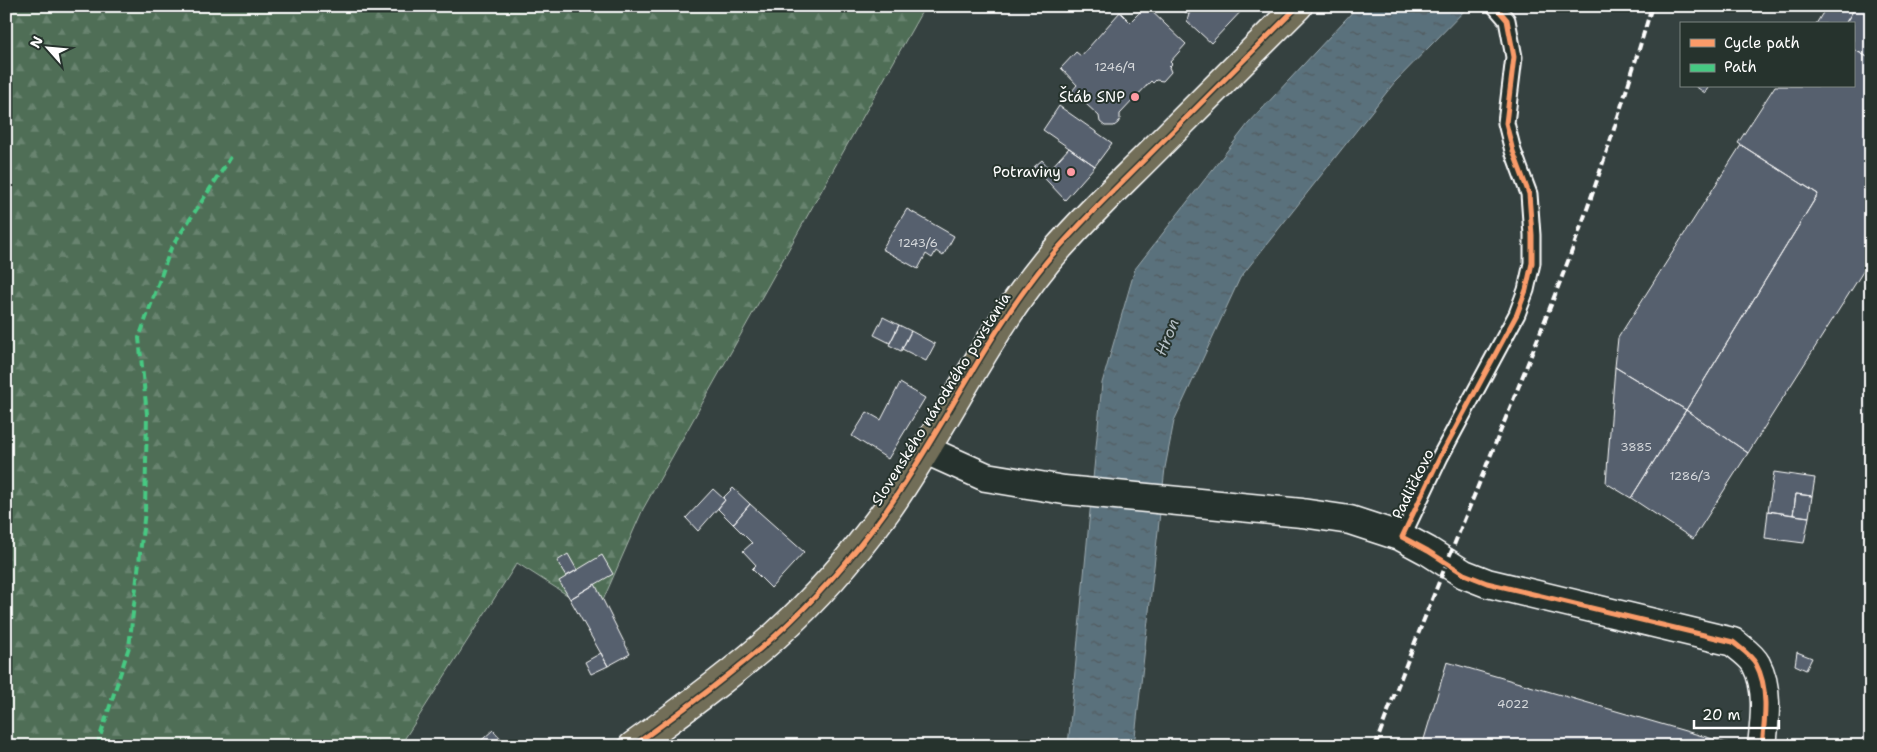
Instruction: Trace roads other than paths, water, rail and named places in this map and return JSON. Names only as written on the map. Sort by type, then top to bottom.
[{"type":"main road","name":"Slovenského národného povstania","points":[[633,746],[692,703],[769,641],[804,607],[861,545],[887,510],[926,450],[976,362],[1047,261],[1128,176],[1298,6]]},
{"type":"street","points":[[926,450],[986,477],[1064,490],[1302,513],[1350,520],[1402,537]]},
{"type":"street","name":"Padličkovo","points":[[1402,537],[1464,574],[1487,583],[1733,642],[1756,662],[1763,687],[1765,716],[1762,746]]},
{"type":"lane","name":"Padličkovo","points":[[1402,537],[1440,457],[1517,314],[1526,290],[1532,262],[1529,194],[1513,151],[1506,123],[1514,57],[1507,20],[1495,6]]},
{"type":"water","name":"Hron","points":[[1358,6],[1469,6],[1394,83],[1240,278],[1174,421],[1165,468],[1134,746],[1068,746],[1102,383],[1135,269],[1248,124]]},
{"type":"railway","points":[[1375,746],[1570,257],[1607,150],[1652,6]]},
{"type":"place","name":"Štáb SNP","points":[[1135,97]]},
{"type":"place","name":"Potraviny","points":[[1071,172]]}]
